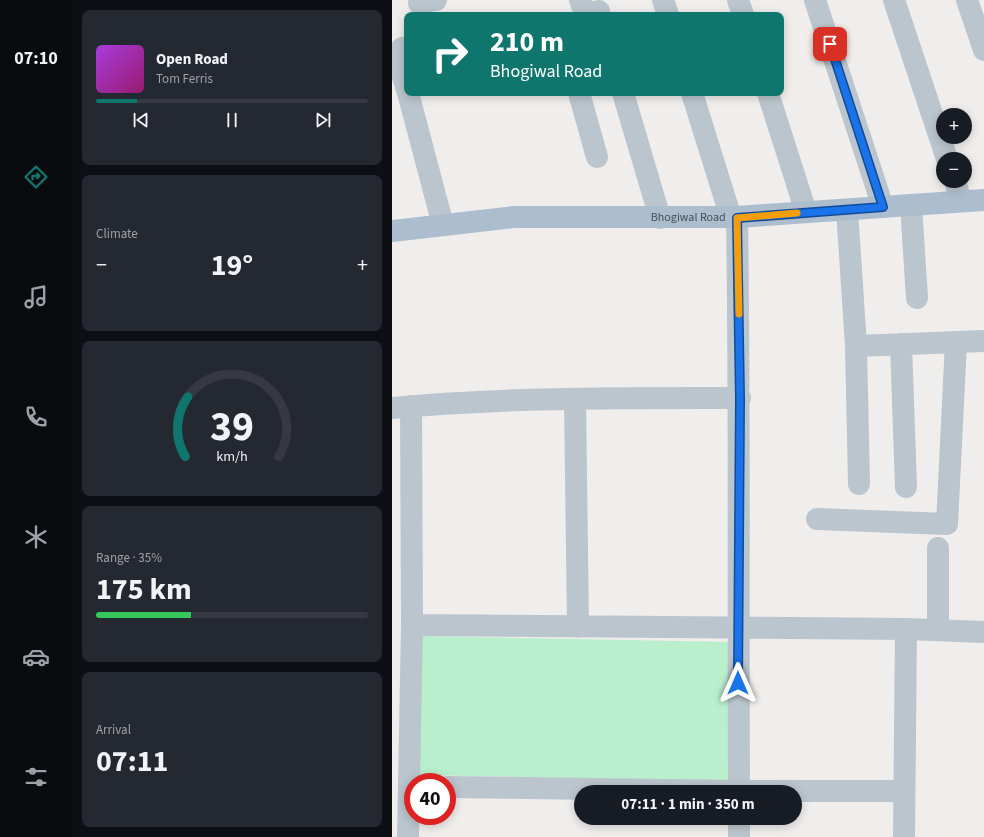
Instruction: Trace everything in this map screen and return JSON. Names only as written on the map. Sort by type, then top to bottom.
[{"type":"main road","name":"Bhogiwal Road","points":[[392,231],[514,218],[734,218],[984,200]]},
{"type":"street","points":[[664,0],[667,12]]},
{"type":"street","points":[[738,0],[742,12]]},
{"type":"street","points":[[815,0],[883,207]]},
{"type":"street","points":[[894,0],[945,152]]},
{"type":"street","points":[[967,0],[984,50]]},
{"type":"street","points":[[404,48],[399,53],[404,78]]},
{"type":"street","points":[[409,96],[443,225]]},
{"type":"street","points":[[580,96],[597,157]]},
{"type":"street","points":[[624,96],[660,218]]},
{"type":"street","points":[[693,96],[734,218],[740,398],[738,627],[739,785]]},
{"type":"street","points":[[769,96],[806,212]]},
{"type":"street","points":[[956,188],[961,201]]},
{"type":"street","points":[[911,205],[917,298]]},
{"type":"street","points":[[847,210],[856,346],[859,484]]},
{"type":"street","points":[[856,346],[984,341]]},
{"type":"street","points":[[818,519],[947,524],[956,342]]},
{"type":"street","points":[[902,344],[906,487]]},
{"type":"street","points":[[406,773],[412,625],[402,407],[427,404],[575,398],[740,398]]},
{"type":"street","points":[[575,398],[578,627]]},
{"type":"street","points":[[938,548],[938,630]]},
{"type":"street","points":[[412,625],[906,629],[984,632]]},
{"type":"street","points":[[904,837],[906,629]]},
{"type":"street","points":[[456,786],[574,788]]},
{"type":"street","points":[[802,791],[904,791]]},
{"type":"street","points":[[407,825],[408,837]]},
{"type":"street","points":[[739,825],[739,837]]},
{"type":"green space","points":[[417,636],[730,642],[732,781],[456,776],[456,773],[418,773]]},
{"type":"slow traffic","points":[[739,314],[737,218],[797,213]]},
{"type":"route","points":[[738,683],[740,398],[737,218],[883,207],[830,44]]}]
